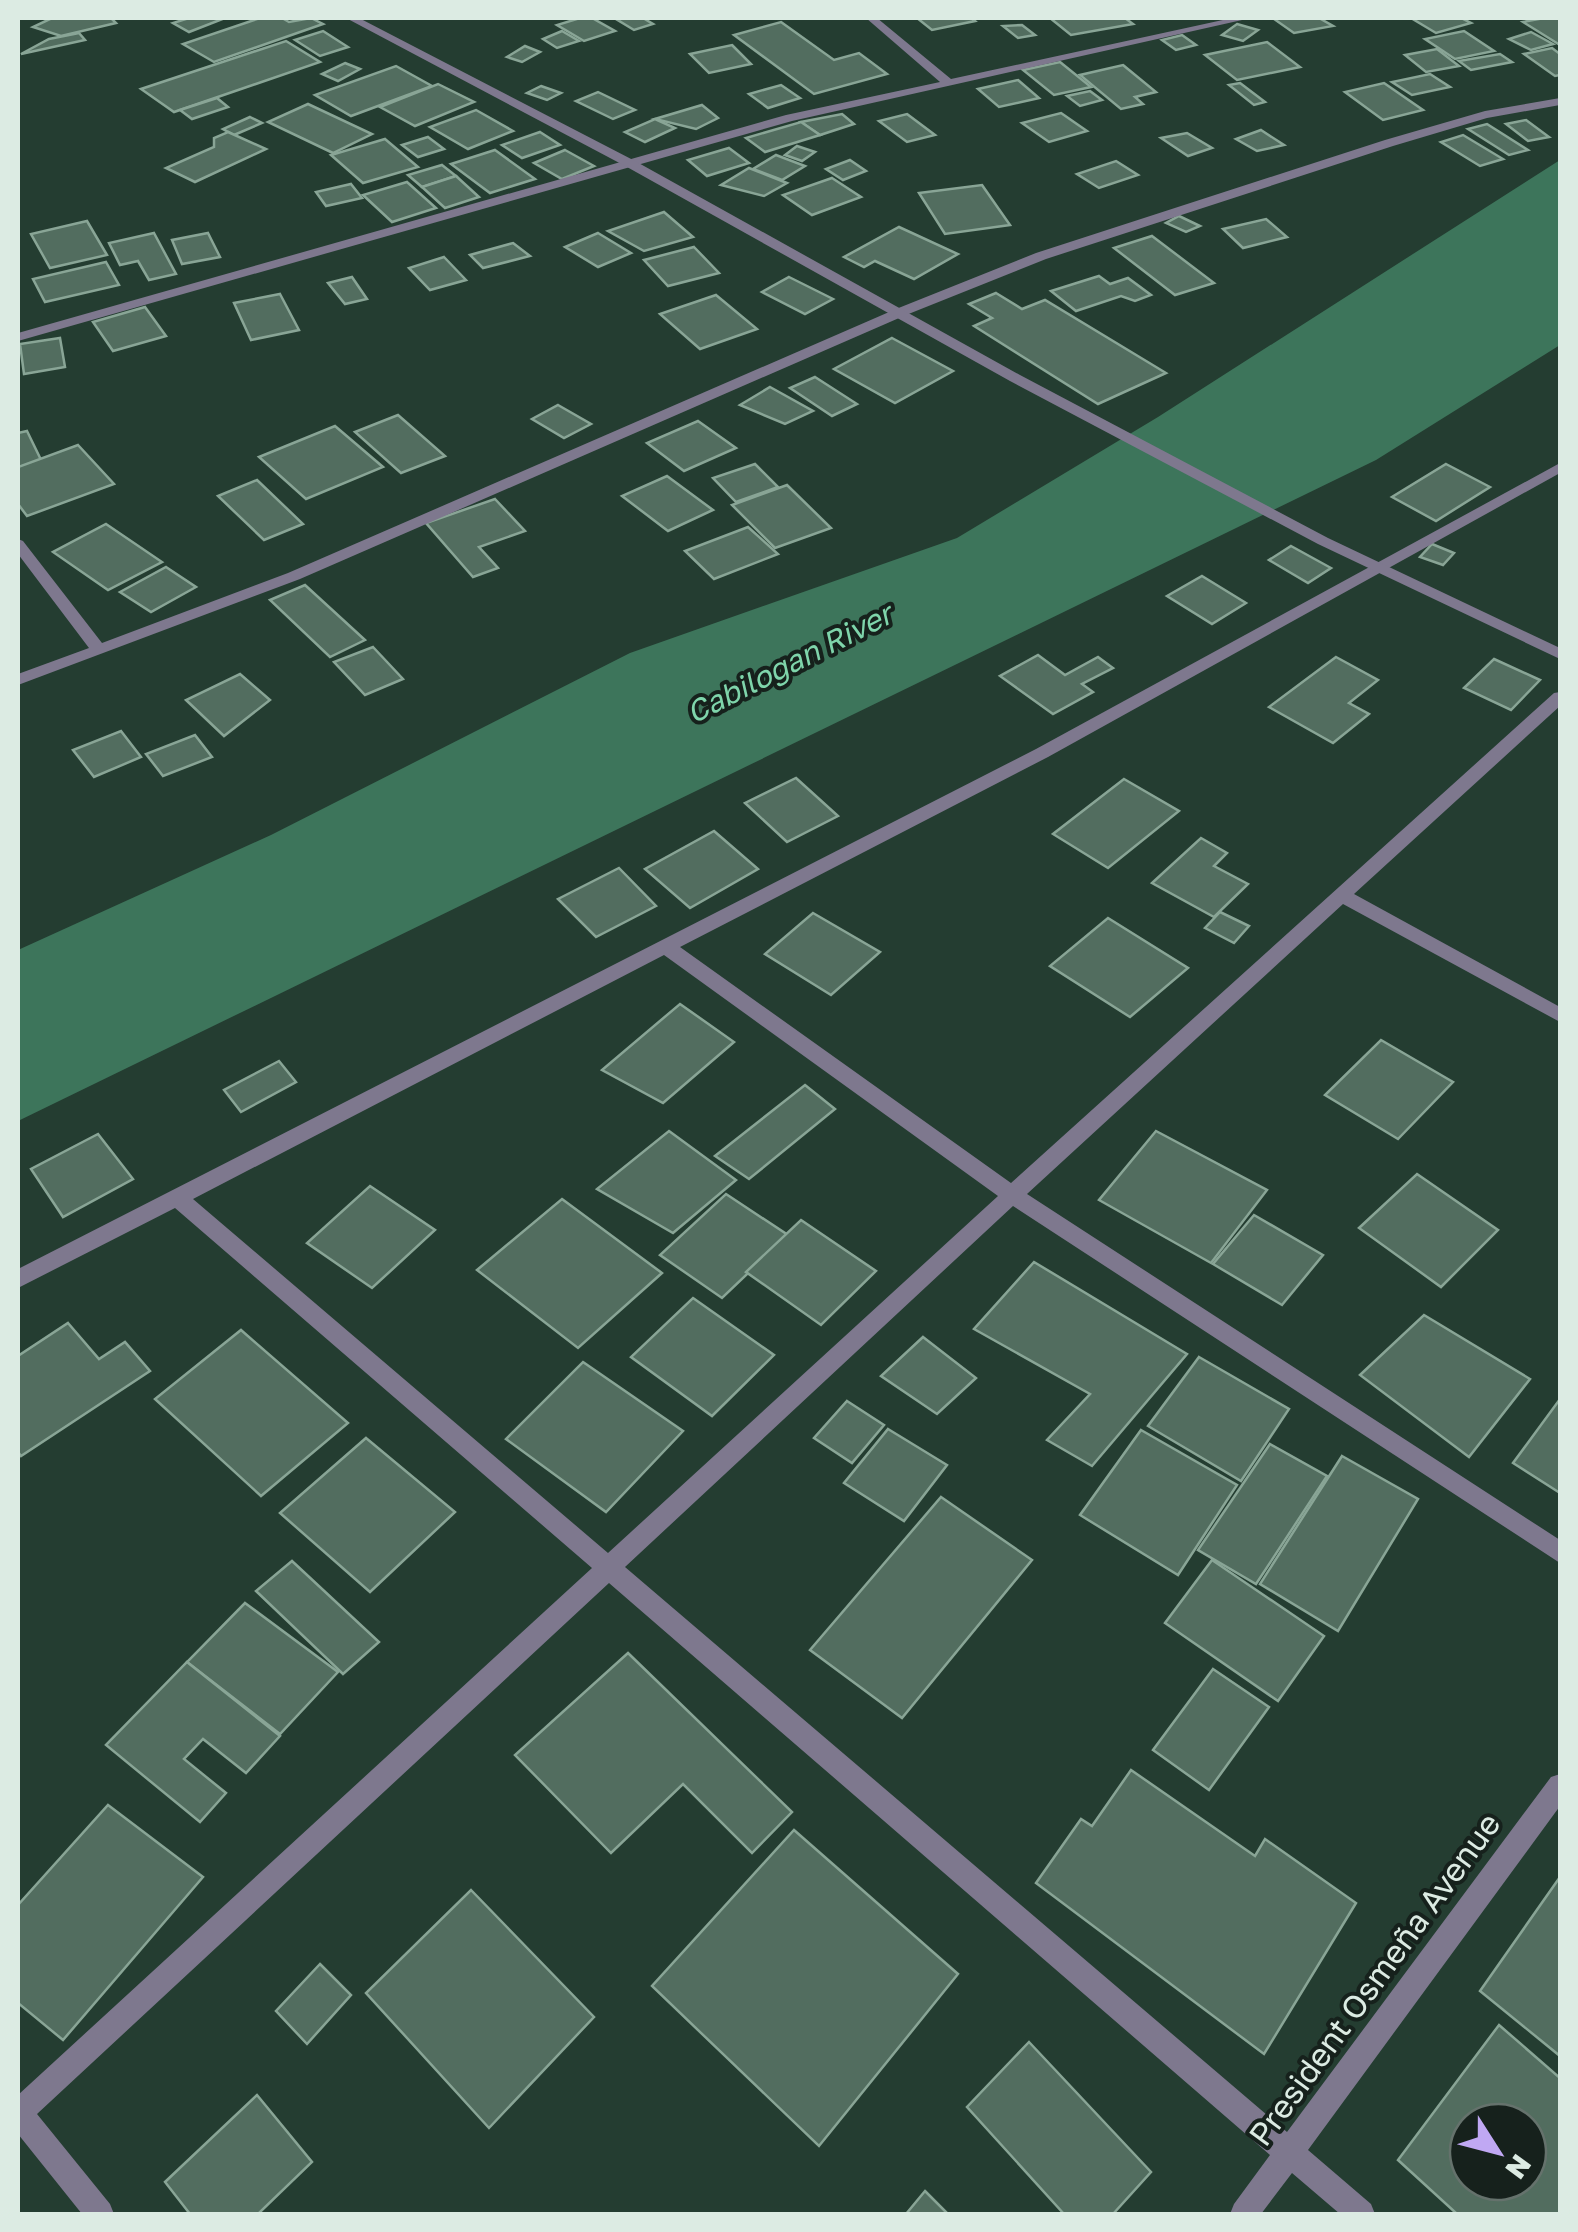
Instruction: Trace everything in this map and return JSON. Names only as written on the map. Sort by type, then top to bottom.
[{"type":"street","points":[[352,18],[631,164],[1015,378],[1322,541],[1560,654]]},
{"type":"street","points":[[871,18],[950,84]]},
{"type":"street","points":[[18,337],[790,118],[1246,18]]},
{"type":"street","points":[[18,680],[294,576],[901,312],[1041,256],[1189,206],[1485,116],[1560,102]]},
{"type":"street","points":[[18,1279],[1042,753],[1560,467]]},
{"type":"street","points":[[18,544],[98,650]]},
{"type":"street","points":[[100,2214],[18,2113],[1012,1195],[1560,697]]},
{"type":"street","points":[[1345,896],[1560,1015]]},
{"type":"street","points":[[666,947],[1012,1195],[1560,1553]]},
{"type":"street","points":[[178,1198],[1361,2214]]},
{"type":"street","name":"President Osmeña Avenue","points":[[1244,2214],[1560,1786]]},
{"type":"water","name":"Cabilogan River","points":[[1560,160],[1560,345],[1376,460],[18,1121],[18,950],[271,835],[630,653],[957,538],[1158,417]]},
{"type":"building","points":[[52,18],[111,18],[116,23],[61,36],[33,27]]},
{"type":"building","points":[[189,18],[220,20],[189,32],[173,23]]},
{"type":"building","points":[[260,18],[282,18],[289,22],[311,18],[323,24],[214,62],[183,44]]},
{"type":"building","points":[[592,18],[615,31],[584,41],[557,25]]},
{"type":"building","points":[[643,18],[653,24],[634,30],[616,19]]},
{"type":"building","points":[[917,18],[971,18],[975,21],[932,30]]},
{"type":"building","points":[[1050,18],[1125,18],[1133,24],[1071,35]]},
{"type":"building","points":[[1319,18],[1333,26],[1294,33],[1274,19]]},
{"type":"building","points":[[1411,18],[1461,18],[1471,23],[1436,33]]},
{"type":"building","points":[[1560,18],[1560,45],[1523,22]]},
{"type":"building","points":[[781,22],[834,60],[859,53],[887,74],[814,94],[734,35]]},
{"type":"building","points":[[1237,24],[1258,30],[1243,41],[1222,35]]},
{"type":"building","points":[[1022,25],[1035,35],[1018,38],[1003,26]]},
{"type":"building","points":[[323,31],[348,47],[320,56],[295,40]]},
{"type":"building","points":[[562,31],[579,41],[557,48],[543,39]]},
{"type":"building","points":[[1464,31],[1494,51],[1455,59],[1425,39]]},
{"type":"building","points":[[1531,32],[1553,44],[1531,50],[1509,39]]},
{"type":"building","points":[[79,33],[85,40],[21,54],[49,39]]},
{"type":"building","points":[[1182,35],[1196,45],[1176,50],[1162,40]]},
{"type":"building","points":[[286,41],[320,62],[174,112],[141,89]]},
{"type":"building","points":[[1267,42],[1300,67],[1237,80],[1205,55]]},
{"type":"building","points":[[732,45],[751,64],[709,73],[690,54]]},
{"type":"building","points":[[525,46],[540,52],[522,62],[507,57]]},
{"type":"building","points":[[1552,48],[1560,54],[1560,75],[1555,76],[1524,54]]},
{"type":"building","points":[[1437,49],[1459,66],[1426,72],[1405,55]]},
{"type":"building","points":[[1500,54],[1512,62],[1471,70],[1459,61]]},
{"type":"building","points":[[1060,62],[1091,87],[1054,95],[1023,70]]},
{"type":"building","points":[[345,63],[360,69],[338,81],[322,74]]},
{"type":"building","points":[[1123,65],[1156,92],[1135,97],[1143,104],[1121,109],[1080,75]]},
{"type":"building","points":[[396,66],[432,86],[351,116],[315,95]]},
{"type":"building","points":[[1430,74],[1450,87],[1412,95],[1392,82]]},
{"type":"building","points":[[1018,80],[1039,98],[999,107],[978,89]]},
{"type":"building","points":[[1240,83],[1265,102],[1254,105],[1229,85]]},
{"type":"building","points":[[1384,83],[1423,110],[1383,120],[1345,92]]},
{"type":"building","points":[[438,84],[474,102],[415,126],[380,107]]},
{"type":"building","points":[[781,85],[800,98],[768,108],[749,94]]},
{"type":"building","points":[[541,86],[561,93],[547,100],[527,93]]},
{"type":"building","points":[[1090,91],[1102,100],[1080,106],[1067,96]]},
{"type":"building","points":[[598,92],[635,110],[613,119],[576,101]]},
{"type":"building","points":[[217,98],[228,107],[192,119],[180,110]]},
{"type":"building","points":[[308,104],[372,134],[333,153],[268,122]]},
{"type":"building","points":[[702,105],[718,118],[696,129],[655,119]]},
{"type":"building","points":[[476,110],[513,131],[468,149],[430,127]]},
{"type":"building","points":[[1061,113],[1087,131],[1049,142],[1022,123]]},
{"type":"building","points":[[842,114],[854,124],[820,135],[801,122]]},
{"type":"building","points":[[907,114],[935,135],[907,142],[879,121]]},
{"type":"building","points":[[250,117],[262,123],[234,135],[223,129]]},
{"type":"building","points":[[655,119],[675,128],[645,142],[625,132]]},
{"type":"building","points":[[1526,120],[1549,137],[1528,141],[1506,124]]},
{"type":"building","points":[[801,122],[820,135],[765,152],[746,138]]},
{"type":"building","points":[[1487,124],[1528,150],[1509,155],[1468,129]]},
{"type":"building","points":[[1261,130],[1284,145],[1257,151],[1236,139]]},
{"type":"building","points":[[228,132],[266,149],[195,182],[166,168],[214,147],[214,138]]},
{"type":"building","points":[[540,132],[560,145],[522,158],[502,145]]},
{"type":"building","points":[[1187,133],[1212,148],[1188,156],[1161,138]]},
{"type":"building","points":[[1463,135],[1503,159],[1480,166],[1441,142]]},
{"type":"building","points":[[428,137],[444,149],[418,157],[402,145]]},
{"type":"building","points":[[385,139],[418,167],[363,183],[331,155]]},
{"type":"building","points":[[797,146],[815,152],[802,161],[785,155]]},
{"type":"building","points":[[729,148],[749,163],[707,176],[688,160]]},
{"type":"building","points":[[495,150],[535,179],[490,193],[451,164]]},
{"type":"building","points":[[565,150],[594,166],[562,179],[534,163]]},
{"type":"building","points":[[776,155],[805,166],[782,180],[753,169]]},
{"type":"building","points":[[850,160],[866,171],[843,180],[826,169]]},
{"type":"building","points":[[1116,161],[1138,175],[1099,188],[1077,174]]},
{"type":"building","points":[[442,165],[456,176],[422,187],[408,175]]},
{"type":"building","points":[[749,168],[787,183],[764,196],[721,185]]},
{"type":"building","points":[[456,176],[479,197],[445,208],[422,187]]},
{"type":"building","points":[[832,178],[861,197],[812,215],[783,195]]},
{"type":"building","points":[[407,182],[436,208],[392,222],[363,195]]},
{"type":"building","points":[[351,184],[362,198],[326,206],[316,192]]},
{"type":"building","points":[[982,185],[1010,225],[945,234],[919,193]]},
{"type":"building","points":[[664,212],[693,237],[644,251],[608,231]]},
{"type":"building","points":[[1179,216],[1200,226],[1186,232],[1166,223]]},
{"type":"building","points":[[1266,219],[1287,237],[1243,248],[1223,229]]},
{"type":"building","points":[[87,221],[107,255],[50,268],[31,234]]},
{"type":"building","points":[[899,227],[958,254],[914,279],[875,261],[864,267],[844,257]]},
{"type":"building","points":[[154,233],[176,274],[149,280],[138,261],[120,265],[109,243]]},
{"type":"building","points":[[208,233],[220,257],[182,264],[172,240]]},
{"type":"building","points":[[598,233],[631,253],[598,267],[565,247]]},
{"type":"building","points":[[1152,236],[1214,283],[1175,295],[1114,248]]},
{"type":"building","points":[[513,243],[530,256],[483,268],[470,255]]},
{"type":"building","points":[[694,247],[719,273],[668,286],[644,260]]},
{"type":"building","points":[[444,257],[466,280],[430,290],[409,268]]},
{"type":"building","points":[[106,262],[119,285],[45,302],[33,279]]},
{"type":"building","points":[[1099,276],[1110,284],[1128,278],[1151,295],[1135,301],[1121,296],[1076,311],[1051,291]]},
{"type":"building","points":[[352,277],[367,299],[345,304],[328,283]]},
{"type":"building","points":[[789,277],[833,299],[805,314],[762,292]]},
{"type":"building","points":[[996,293],[1022,309],[1045,300],[1166,373],[1098,404],[974,326],[992,318],[969,304]]},
{"type":"building","points":[[280,294],[299,330],[251,340],[234,303]]},
{"type":"building","points":[[716,295],[757,329],[700,349],[660,314]]},
{"type":"building","points":[[145,307],[166,336],[113,351],[93,322]]},
{"type":"building","points":[[60,338],[65,367],[24,374],[20,344]]},
{"type":"building","points":[[892,338],[953,371],[895,403],[834,369]]},
{"type":"building","points":[[815,377],[857,404],[832,416],[790,388]]},
{"type":"building","points":[[770,387],[813,411],[785,424],[740,405]]},
{"type":"building","points":[[558,405],[591,424],[564,438],[532,419]]},
{"type":"building","points":[[398,415],[445,456],[401,473],[355,432]]},
{"type":"building","points":[[698,421],[736,448],[684,471],[647,443]]},
{"type":"building","points":[[335,426],[383,467],[306,499],[259,457]]},
{"type":"building","points":[[27,431],[43,464],[18,471],[18,433]]},
{"type":"building","points":[[78,445],[114,484],[27,516],[18,504],[18,467]]},
{"type":"building","points":[[755,464],[778,487],[736,502],[713,478]]},
{"type":"building","points":[[1446,464],[1490,487],[1436,521],[1392,497]]},
{"type":"building","points":[[667,476],[713,510],[668,531],[622,496]]},
{"type":"building","points":[[257,480],[303,524],[264,540],[218,496]]},
{"type":"building","points":[[787,485],[831,528],[775,548],[732,505]]},
{"type":"building","points":[[495,499],[525,531],[479,547],[498,568],[473,577],[426,523]]},
{"type":"building","points":[[106,524],[162,562],[108,590],[53,552]]},
{"type":"building","points":[[748,527],[778,554],[714,579],[685,551]]},
{"type":"building","points":[[1432,544],[1454,553],[1443,565],[1420,557]]},
{"type":"building","points":[[1291,546],[1331,568],[1308,583],[1269,560]]},
{"type":"building","points":[[166,567],[196,587],[151,612],[120,592]]},
{"type":"building","points":[[1202,576],[1246,603],[1212,624],[1167,596]]},
{"type":"building","points":[[305,585],[365,640],[330,657],[270,600]]},
{"type":"building","points":[[373,647],[403,679],[365,695],[334,662]]},
{"type":"building","points":[[1038,655],[1065,675],[1098,657],[1113,668],[1082,684],[1093,692],[1053,714],[1000,676]]},
{"type":"building","points":[[1336,657],[1378,680],[1349,703],[1369,714],[1333,743],[1269,707]]},
{"type":"building","points":[[1494,659],[1540,680],[1511,710],[1464,688]]},
{"type":"building","points":[[240,674],[270,700],[224,736],[186,700]]},
{"type":"building","points":[[121,731],[141,757],[94,777],[73,750]]},
{"type":"building","points":[[195,735],[212,757],[163,776],[146,754]]},
{"type":"building","points":[[796,778],[838,816],[787,842],[745,803]]},
{"type":"building","points":[[1124,779],[1179,811],[1108,868],[1053,834]]},
{"type":"building","points":[[714,831],[758,869],[690,908],[645,869]]},
{"type":"building","points":[[1201,838],[1227,853],[1214,866],[1248,884],[1214,917],[1152,883]]},
{"type":"building","points":[[619,868],[656,906],[596,937],[558,899]]},
{"type":"building","points":[[1220,912],[1249,926],[1234,943],[1205,928]]},
{"type":"building","points":[[813,913],[880,952],[831,995],[765,954]]},
{"type":"building","points":[[1108,918],[1188,968],[1130,1017],[1050,966]]},
{"type":"building","points":[[680,1004],[734,1042],[663,1103],[602,1070]]},
{"type":"building","points":[[1381,1040],[1453,1082],[1398,1139],[1325,1095]]},
{"type":"building","points":[[279,1061],[296,1082],[241,1112],[224,1090]]},
{"type":"building","points":[[805,1085],[835,1109],[749,1179],[715,1156]]},
{"type":"building","points":[[669,1131],[736,1180],[673,1233],[597,1189]]},
{"type":"building","points":[[1156,1131],[1267,1190],[1211,1263],[1099,1200]]},
{"type":"building","points":[[98,1134],[133,1179],[63,1217],[31,1169]]},
{"type":"building","points":[[1417,1174],[1498,1230],[1441,1287],[1359,1228]]},
{"type":"building","points":[[370,1186],[435,1230],[372,1288],[307,1243]]},
{"type":"building","points":[[726,1194],[788,1235],[722,1298],[660,1255]]},
{"type":"building","points":[[562,1199],[662,1273],[578,1348],[477,1270]]},
{"type":"building","points":[[1254,1215],[1323,1255],[1282,1305],[1213,1264]]},
{"type":"building","points":[[801,1220],[876,1271],[821,1325],[746,1272]]},
{"type":"building","points":[[1034,1262],[1187,1354],[1092,1466],[1047,1440],[1090,1394],[974,1329]]},
{"type":"building","points":[[693,1298],[774,1355],[712,1416],[631,1357]]},
{"type":"building","points":[[1424,1315],[1530,1379],[1469,1457],[1360,1375]]},
{"type":"building","points":[[68,1323],[99,1359],[125,1342],[150,1371],[21,1456],[18,1356]]},
{"type":"building","points":[[241,1330],[348,1423],[261,1496],[155,1399]]},
{"type":"building","points":[[923,1337],[976,1378],[937,1414],[881,1376]]},
{"type":"building","points":[[1199,1357],[1289,1409],[1241,1481],[1148,1426]]},
{"type":"building","points":[[583,1362],[683,1431],[606,1512],[506,1439]]},
{"type":"building","points":[[1560,1399],[1560,1493],[1513,1463]]},
{"type":"building","points":[[847,1401],[884,1425],[852,1463],[814,1438]]},
{"type":"building","points":[[888,1429],[947,1465],[904,1521],[844,1483]]},
{"type":"building","points":[[1141,1430],[1237,1485],[1178,1575],[1080,1515]]},
{"type":"building","points":[[366,1438],[455,1512],[370,1592],[280,1513]]},
{"type":"building","points":[[1270,1444],[1327,1476],[1256,1584],[1198,1550]]},
{"type":"building","points":[[1342,1456],[1418,1499],[1338,1631],[1260,1584]]},
{"type":"building","points":[[941,1497],[1032,1560],[902,1718],[810,1650]]},
{"type":"building","points":[[1212,1560],[1324,1636],[1278,1701],[1165,1623]]},
{"type":"building","points":[[292,1561],[379,1642],[343,1674],[256,1591]]},
{"type":"building","points":[[245,1603],[338,1672],[280,1734],[187,1662]]},
{"type":"building","points":[[628,1653],[792,1812],[752,1853],[683,1784],[611,1853],[515,1755]]},
{"type":"building","points":[[187,1662],[280,1736],[246,1773],[203,1739],[184,1759],[226,1793],[200,1822],[106,1745]]},
{"type":"building","points":[[1213,1669],[1269,1707],[1209,1790],[1153,1750]]},
{"type":"building","points":[[1131,1770],[1255,1856],[1265,1839],[1356,1903],[1264,2054],[1036,1883],[1081,1819],[1092,1826]]},
{"type":"building","points":[[108,1805],[203,1877],[63,2040],[18,2003],[18,1905]]},
{"type":"building","points":[[794,1830],[958,1974],[819,2146],[652,1986]]},
{"type":"building","points":[[1560,1877],[1560,2056],[1480,1991]]},
{"type":"building","points":[[471,1890],[594,2017],[489,2128],[366,1993]]},
{"type":"building","points":[[320,1964],[351,1995],[307,2044],[276,2011]]},
{"type":"building","points":[[1499,2025],[1560,2078],[1560,2214],[1457,2214],[1398,2160]]},
{"type":"building","points":[[1029,2042],[1151,2172],[1113,2214],[1064,2214],[967,2107]]},
{"type":"building","points":[[257,2095],[312,2162],[258,2214],[190,2214],[165,2182]]},
{"type":"building","points":[[925,2191],[948,2214],[906,2214]]}]
